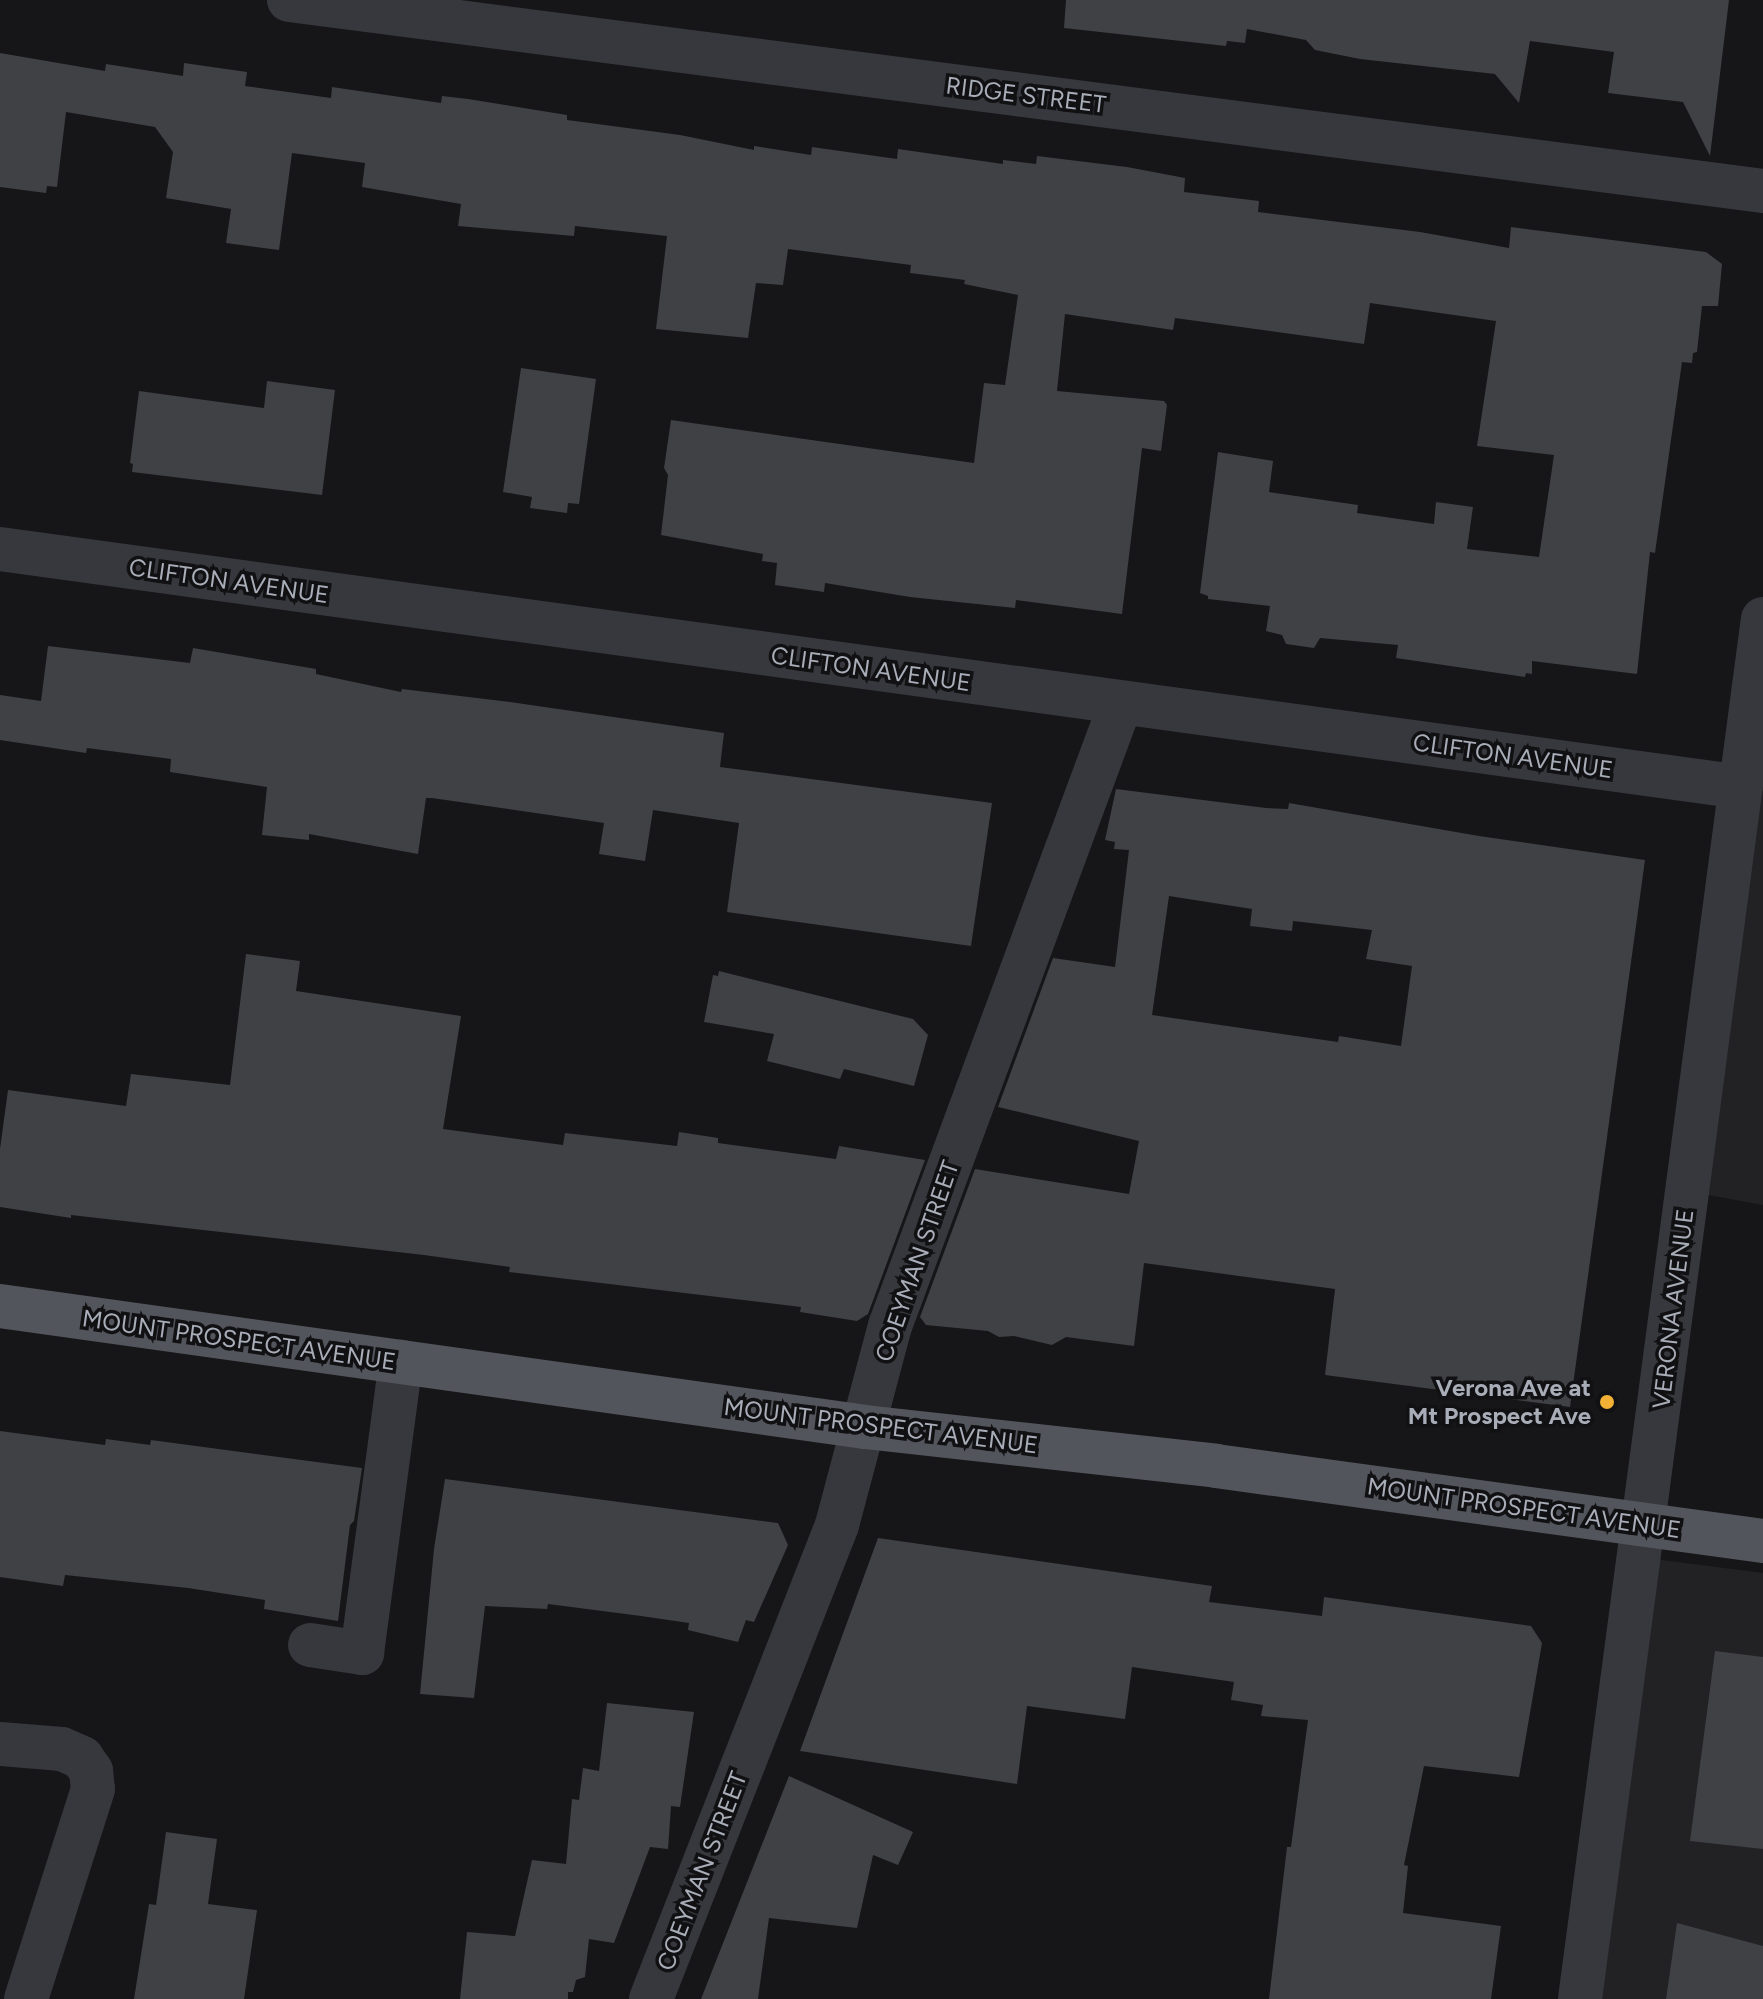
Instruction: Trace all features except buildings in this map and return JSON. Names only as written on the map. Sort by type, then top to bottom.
[{"type":"main road","name":"MOUNT PROSPECT AVENUE","points":[[0,1306],[865,1427],[1216,1466],[1763,1541]]},
{"type":"street","name":"RIDGE STREET","points":[[289,0],[1763,191]]},
{"type":"street","name":"CLIFTON AVENUE","points":[[0,549],[1741,787]]},
{"type":"street","name":"VERONA AVENUE","points":[[1580,1999],[1763,619]]},
{"type":"street","name":"COEYMAN STREET","points":[[651,1999],[837,1525],[890,1326],[1121,703]]},
{"type":"street","points":[[310,1645],[362,1653],[401,1362]]},
{"type":"street","points":[[0,1744],[62,1749],[82,1758],[91,1771],[93,1789],[26,1999]]},
{"type":"shaded area","points":[[1763,613],[1763,1205],[1687,1191]]},
{"type":"shaded area","points":[[1631,1556],[1763,1573],[1763,1999],[1578,1999]]},
{"type":"place","name":"Verona Ave at Mt Prospect Ave","points":[[1607,1402]]}]
